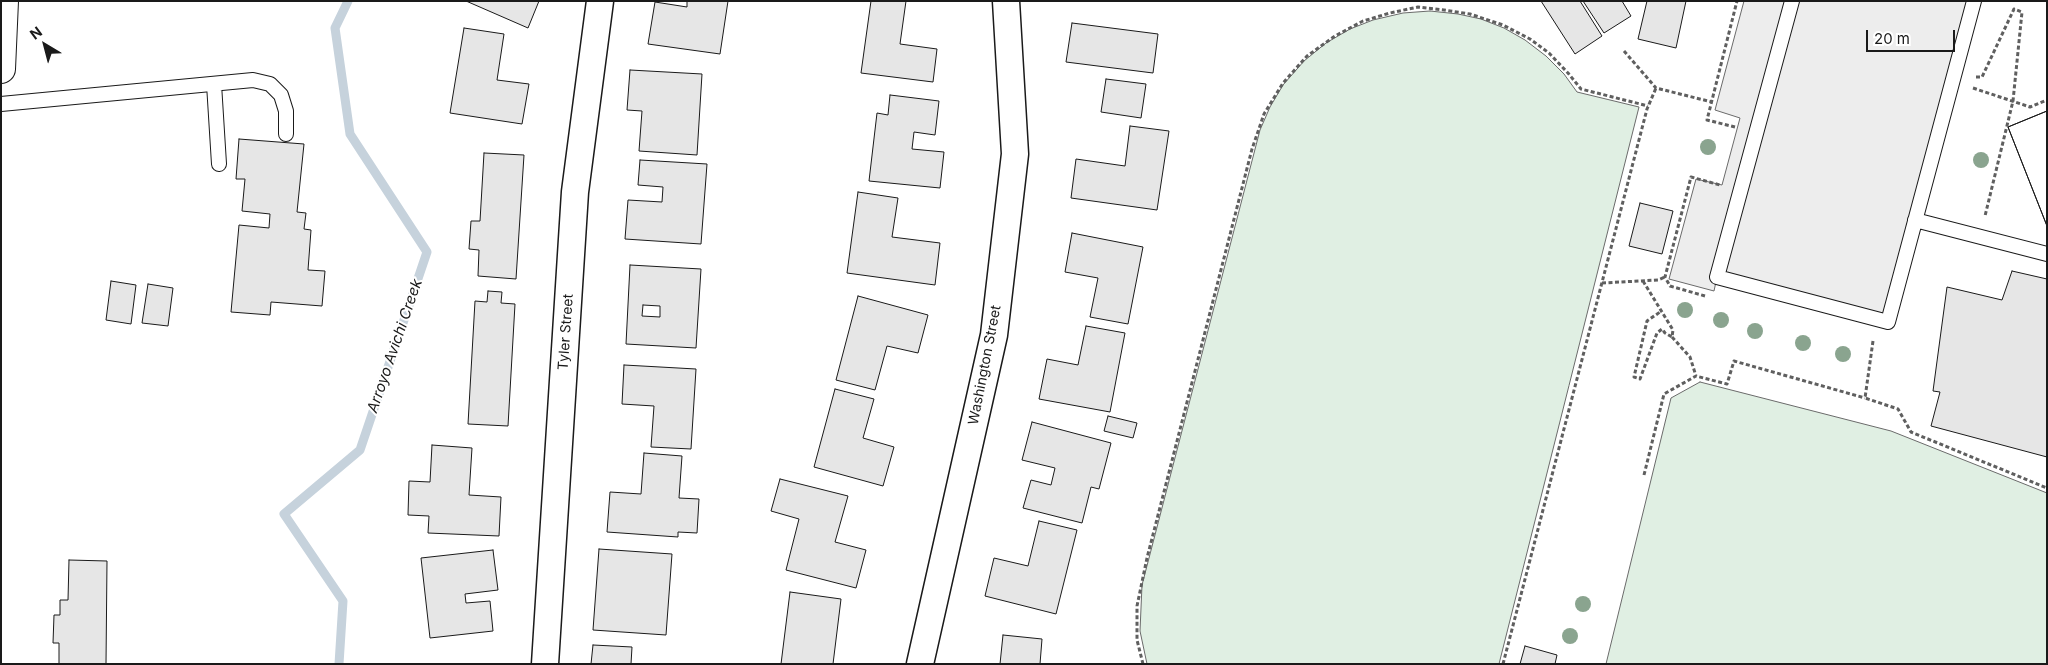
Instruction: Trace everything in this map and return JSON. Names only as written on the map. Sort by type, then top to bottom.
[{"type":"street","points":[[1,69],[4,1]]},
{"type":"street","name":"Tyler Street","points":[[545,664],[575,192],[600,1]]},
{"type":"street","name":"Washington Street","points":[[920,664],[994,335],[1015,154],[1006,1]]},
{"type":"lane","points":[[1792,1],[1717,277],[1888,322],[1974,1]]},
{"type":"lane","points":[[1,104],[253,80],[270,84],[281,95],[286,111],[286,134]]},
{"type":"lane","points":[[214,84],[219,164]]},
{"type":"lane","points":[[1916,220],[2047,254]]},
{"type":"path","points":[[1733,135],[1735,127],[1707,120],[1737,1]]},
{"type":"path","points":[[1144,664],[1137,640],[1137,606],[1149,548],[1252,149],[1264,114],[1283,83],[1295,69],[1307,56],[1335,36],[1363,21],[1390,13],[1418,8],[1444,10],[1487,19],[1503,25],[1530,40],[1549,53],[1581,89],[1648,106]]},
{"type":"path","points":[[1953,81],[1982,77],[2014,9],[2022,12],[2013,101],[1980,237]]},
{"type":"path","points":[[1624,51],[1656,88],[1712,102]]},
{"type":"path","points":[[1503,664],[1648,106],[1656,88]]},
{"type":"path","points":[[1997,96],[2030,107],[2047,100]]},
{"type":"path","points":[[1707,296],[1670,286],[1665,277],[1691,177],[1722,186],[1724,177]]},
{"type":"path","points":[[1602,283],[1658,280],[1665,277]]},
{"type":"path","points":[[1643,281],[1660,312],[1673,330],[1672,337]]},
{"type":"path","points":[[1660,312],[1647,321],[1634,377],[1640,379],[1657,333],[1662,329],[1672,337],[1690,358],[1696,376]]},
{"type":"path","points":[[1865,398],[1877,319]]},
{"type":"path","points":[[1864,337],[1882,341]]},
{"type":"path","points":[[1644,475],[1664,394],[1696,376],[1727,384],[1734,361],[1898,409],[1911,432],[2047,488]]},
{"type":"green space","points":[[1430,11],[1481,19],[1504,28],[1525,40],[1546,56],[1564,74],[1577,92],[1639,107],[1499,664],[1147,664],[1140,631],[1142,585],[1260,130],[1270,107],[1283,85],[1304,61],[1326,43],[1350,29],[1373,20],[1403,13]]},
{"type":"green space","points":[[1700,382],[1891,431],[2047,493],[2047,664],[1606,664],[1671,398]]},
{"type":"shaded area","points":[[1744,1],[1974,1],[1888,322],[1717,277],[1714,291],[1669,279],[1696,179],[1722,185],[1740,118],[1715,110]]},
{"type":"building","points":[[466,1],[539,1],[528,28]]},
{"type":"building","points":[[687,1],[728,1],[720,54],[648,44],[655,2],[687,7]]},
{"type":"building","points":[[871,1],[906,1],[900,44],[937,49],[933,82],[861,73]]},
{"type":"building","points":[[1541,1],[1580,1],[1602,36],[1575,54]]},
{"type":"building","points":[[1583,1],[1622,1],[1631,16],[1604,33]]},
{"type":"building","points":[[1647,1],[1686,1],[1676,48],[1638,39]]},
{"type":"building","points":[[1072,23],[1158,34],[1153,73],[1066,62]]},
{"type":"building","points":[[464,28],[504,34],[497,80],[529,84],[522,124],[450,113]]},
{"type":"building","points":[[630,70],[702,74],[697,155],[639,151],[642,111],[627,110]]},
{"type":"building","points":[[1106,79],[1146,84],[1141,118],[1101,112]]},
{"type":"building","points":[[890,95],[939,101],[935,135],[914,132],[912,149],[944,152],[940,188],[869,181],[877,113],[888,115]]},
{"type":"building","points":[[2047,111],[2047,226],[2008,127]]},
{"type":"building","points":[[2047,111],[2047,226],[2008,127]]},
{"type":"building","points":[[1130,126],[1169,131],[1157,210],[1071,198],[1076,159],[1125,166]]},
{"type":"building","points":[[239,139],[304,144],[297,212],[306,213],[304,229],[311,230],[308,270],[325,271],[322,306],[271,302],[270,315],[231,312],[239,225],[269,228],[270,214],[242,211],[245,179],[236,179]]},
{"type":"building","points":[[484,153],[524,155],[516,279],[478,276],[479,250],[469,249],[471,221],[480,221]]},
{"type":"building","points":[[640,160],[707,164],[701,244],[625,239],[628,200],[662,202],[663,187],[638,185]]},
{"type":"building","points":[[858,192],[898,198],[892,237],[940,243],[935,285],[847,273]]},
{"type":"building","points":[[1640,203],[1673,211],[1662,254],[1629,246]]},
{"type":"building","points":[[1072,233],[1143,247],[1128,324],[1090,317],[1098,278],[1065,272]]},
{"type":"building","points":[[630,265],[701,269],[696,348],[626,344]],"holes":[[[643,305],[660,306],[660,317],[642,316]]]},
{"type":"building","points":[[2012,271],[2047,279],[2047,457],[1931,426],[1940,392],[1933,391],[1947,287],[2002,300]]},
{"type":"building","points":[[111,281],[136,285],[131,324],[106,320]]},
{"type":"building","points":[[148,284],[173,288],[168,326],[142,323]]},
{"type":"building","points":[[488,291],[502,292],[501,303],[515,304],[508,426],[468,424],[475,301],[487,302]]},
{"type":"building","points":[[858,296],[928,315],[918,353],[887,346],[875,390],[836,380]]},
{"type":"building","points":[[1086,326],[1125,333],[1110,412],[1039,399],[1047,359],[1078,365]]},
{"type":"building","points":[[624,365],[696,369],[691,449],[651,447],[654,406],[622,404]]},
{"type":"building","points":[[835,389],[874,399],[863,438],[894,447],[883,486],[814,467]]},
{"type":"building","points":[[1108,416],[1137,423],[1133,438],[1104,431]]},
{"type":"building","points":[[1032,422],[1111,443],[1099,489],[1091,487],[1082,523],[1023,508],[1031,480],[1051,485],[1055,468],[1022,460]]},
{"type":"building","points":[[432,445],[472,448],[469,495],[501,497],[499,536],[428,533],[429,516],[408,515],[409,481],[430,482]]},
{"type":"building","points":[[644,453],[682,456],[679,498],[699,499],[697,533],[678,532],[678,537],[607,532],[610,492],[641,494]]},
{"type":"building","points":[[780,479],[848,496],[835,542],[866,550],[856,588],[786,570],[799,519],[771,511]]},
{"type":"building","points":[[1039,521],[1077,530],[1056,614],[985,596],[994,558],[1028,566]]},
{"type":"building","points":[[599,549],[672,554],[666,635],[593,630]]},
{"type":"building","points":[[493,550],[498,590],[465,594],[466,603],[490,601],[493,631],[430,638],[421,558]]},
{"type":"building","points":[[69,560],[107,561],[106,664],[59,664],[59,643],[53,643],[54,615],[60,615],[60,600],[68,600]]},
{"type":"building","points":[[790,592],[841,599],[833,664],[781,664]]},
{"type":"building","points":[[1003,635],[1042,639],[1040,664],[1000,664]]},
{"type":"building","points":[[593,645],[632,647],[631,664],[591,664]]},
{"type":"building","points":[[1525,646],[1557,655],[1555,664],[1520,664]]},
{"type":"waterway","name":"Arroyo Avichi Creek","points":[[339,664],[343,601],[284,514],[360,450],[427,252],[350,134],[335,28],[348,1]]}]
